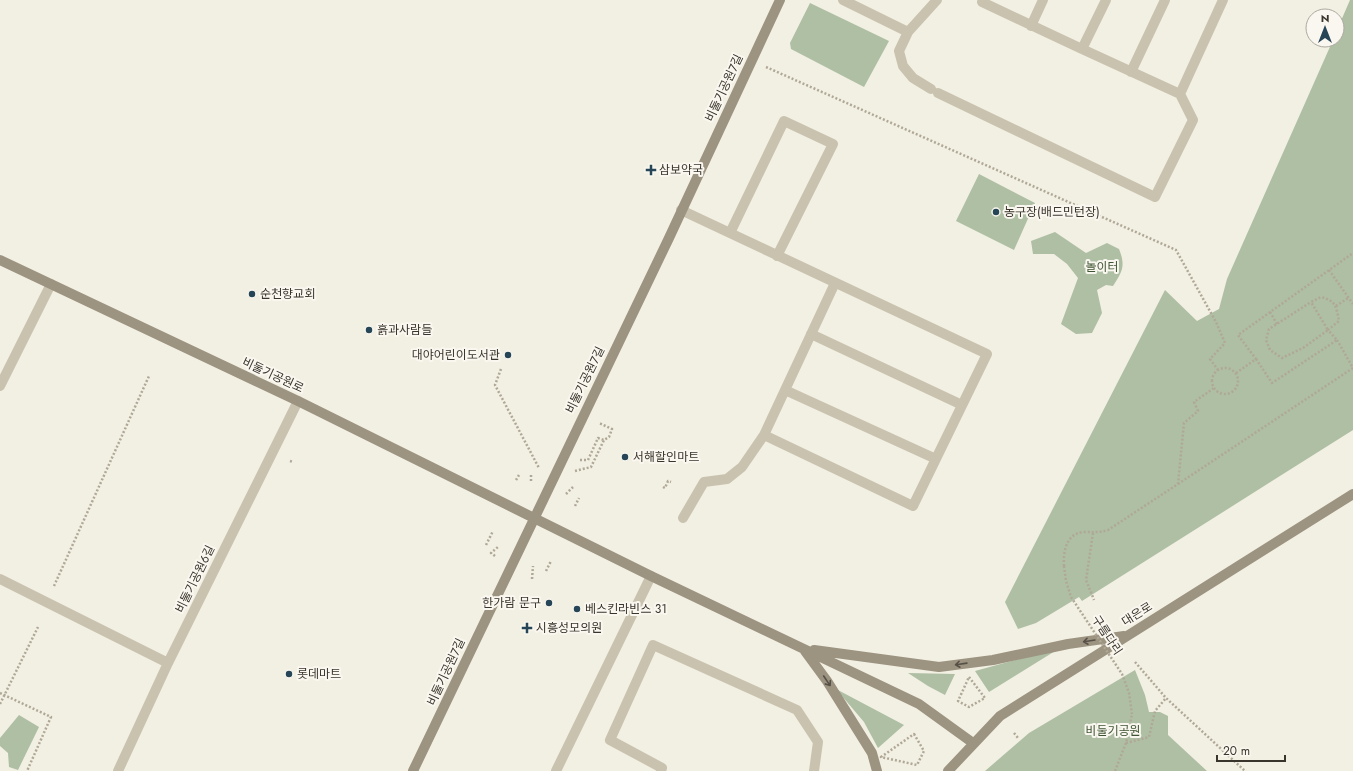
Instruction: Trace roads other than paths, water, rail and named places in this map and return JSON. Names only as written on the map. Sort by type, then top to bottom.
[{"type":"street","name":"비둘기공원7길","points":[[413,771],[682,210],[780,0]]},
{"type":"street","points":[[843,0],[908,32]]},
{"type":"street","points":[[937,0],[908,32],[899,51],[903,66],[913,78],[935,91],[1156,197],[1193,120],[1180,94],[1031,26],[982,2],[982,0]]},
{"type":"street","points":[[1031,26],[1043,0]]},
{"type":"street","points":[[1082,49],[1106,0]]},
{"type":"street","points":[[1131,72],[1165,0]]},
{"type":"street","points":[[1180,94],[1223,0]]},
{"type":"street","points":[[730,233],[784,121],[833,144],[777,256]]},
{"type":"street","points":[[682,210],[987,354],[913,506],[764,435]]},
{"type":"street","name":"비둘기공원로","points":[[0,260],[298,400],[651,576],[919,704],[973,743]]},
{"type":"street","points":[[683,518],[704,482],[726,479],[742,467],[764,435],[835,283]]},
{"type":"street","points":[[0,386],[51,284]]},
{"type":"street","points":[[811,334],[962,406]]},
{"type":"street","points":[[785,390],[936,459]]},
{"type":"street","name":"비둘기공원6길","points":[[118,771],[168,664],[298,400]]},
{"type":"street","name":"대은로","points":[[948,771],[1000,716],[1353,494]]},
{"type":"street","points":[[556,771],[651,576]]},
{"type":"street","points":[[0,579],[168,664]]},
{"type":"street","points":[[804,649],[939,667],[993,660],[1061,645],[1127,635]]},
{"type":"street","points":[[661,771],[662,768],[610,740],[653,645],[797,710],[818,742],[814,771]]},
{"type":"street","points":[[804,649],[827,681],[872,752],[876,771]]},
{"type":"place","name":"삼보약국","points":[[651,170]]},
{"type":"place","name":"농구장(배드민턴장)","points":[[996,212]]},
{"type":"place","name":"순천향교회","points":[[252,294]]},
{"type":"place","name":"흙과사람들","points":[[369,330]]},
{"type":"place","name":"대야어린이도서관","points":[[508,355]]},
{"type":"place","name":"서해할인마트","points":[[625,457]]},
{"type":"place","name":"한가람 문구","points":[[549,603]]},
{"type":"place","name":"베스킨라빈스 31","points":[[577,609]]},
{"type":"place","name":"시흥성모의원","points":[[527,628]]},
{"type":"place","name":"롯데마트","points":[[289,674]]},
{"type":"park label","name":"놀이터","points":[[1102,267]]},
{"type":"park label","name":"비둘기공원","points":[[1113,731]]}]
